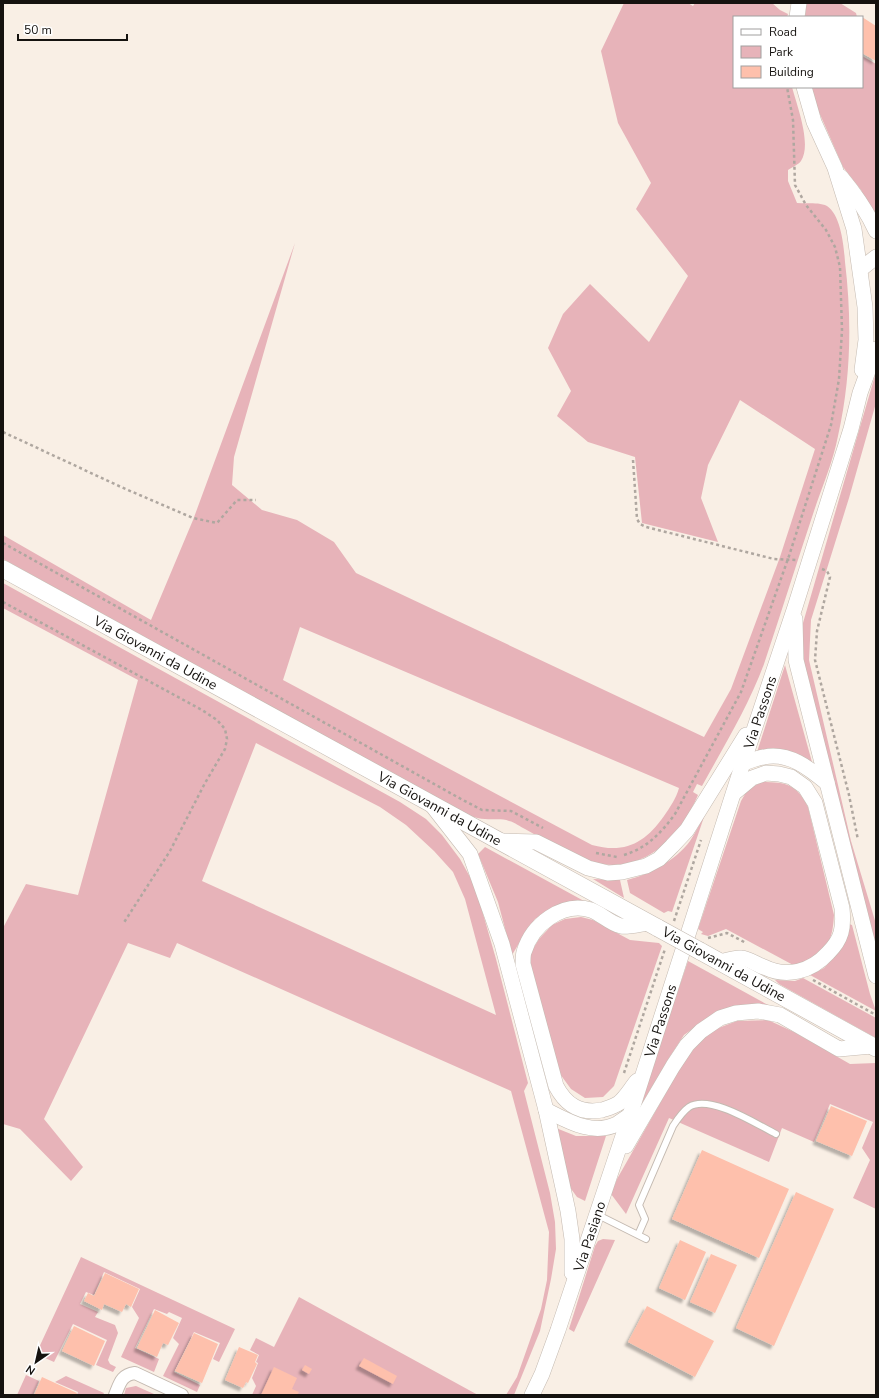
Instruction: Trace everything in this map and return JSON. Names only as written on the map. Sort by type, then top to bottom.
[{"type":"main road","name":"Via Giovanni da Udine","points":[[3,569],[501,841],[660,925],[700,951],[874,1047]]},
{"type":"street","points":[[797,16],[799,3]]},
{"type":"street","points":[[804,88],[814,122],[834,168],[854,229],[861,269],[865,307],[866,340],[860,393]]},
{"type":"street","points":[[834,168],[855,194],[876,231]]},
{"type":"street","points":[[861,269],[876,257]]},
{"type":"street","points":[[861,269],[876,272]]},
{"type":"street","name":"Via Passons","points":[[642,1076],[743,763],[795,608],[851,429],[860,393],[876,349]]},
{"type":"street","points":[[795,608],[796,660],[876,976]]},
{"type":"street","points":[[501,841],[536,842],[588,868],[608,873],[634,870],[659,860],[687,830],[761,712]]},
{"type":"street","points":[[743,763],[764,757],[779,756],[792,759],[827,782]]},
{"type":"street","points":[[720,962],[741,958],[772,971],[786,973],[805,970],[825,957],[834,947],[841,935],[843,920],[842,908],[815,803],[805,787],[791,777],[780,774],[766,773],[752,778],[734,793]]},
{"type":"street","points":[[428,801],[470,854],[502,944],[546,1110],[568,1211],[572,1239],[572,1286]]},
{"type":"street","points":[[642,1076],[620,1102],[612,1108],[588,1112],[576,1108],[566,1101],[556,1086],[523,964],[524,952],[536,930],[549,918],[561,911],[575,908],[590,910],[620,926],[660,925]]},
{"type":"street","points":[[610,1173],[687,1045],[701,1031],[720,1018],[736,1013],[758,1011],[780,1015],[839,1049],[874,1047]]},
{"type":"street","name":"Via Pasiano","points":[[532,1395],[542,1374],[558,1330],[642,1076]]},
{"type":"street","points":[[546,1110],[567,1121],[583,1127],[594,1128],[617,1124],[630,1115]]},
{"type":"street","points":[[568,1211],[574,1218],[582,1222],[589,1221],[596,1214]]},
{"type":"street","points":[[115,1395],[122,1379],[127,1374],[135,1373],[182,1395]]},
{"type":"lane","points":[[638,1235],[645,1219],[639,1205],[673,1126],[688,1108],[699,1103],[717,1106],[776,1134]]},
{"type":"lane","points":[[596,1214],[646,1239]]},
{"type":"path","points":[[589,852],[618,857],[632,852],[652,841],[662,831],[674,814],[741,692],[788,559],[831,425],[839,379],[842,330],[840,267],[835,247],[826,230],[806,206],[795,185],[793,120],[787,88]]},
{"type":"path","points":[[3,432],[121,487],[193,518],[217,523],[237,500],[256,500]]},
{"type":"path","points":[[633,460],[636,520],[640,524],[646,527],[774,559],[810,561],[827,571],[830,577],[817,631],[815,660],[849,795],[859,843]]},
{"type":"path","points":[[3,543],[461,799],[482,810],[511,811],[547,830]]},
{"type":"path","points":[[3,602],[202,710],[217,720],[225,729],[227,739],[225,749],[205,783],[170,851],[123,924]]},
{"type":"path","points":[[660,925],[703,836]]},
{"type":"path","points":[[623,1075],[665,948]]},
{"type":"path","points":[[808,978],[876,1015]]},
{"type":"green space","points":[[624,3],[688,3],[693,6],[695,3],[772,3],[780,10],[788,14],[787,16],[733,16],[733,88],[792,88],[800,114],[805,145],[804,154],[801,161],[788,170],[788,181],[797,203],[827,206],[836,216],[844,248],[849,306],[849,349],[846,393],[836,446],[764,664],[751,696],[702,786],[697,784],[693,792],[698,795],[688,814],[677,831],[664,845],[649,855],[632,862],[614,865],[594,863],[555,846],[515,823],[503,820],[481,819],[470,816],[3,559],[3,535],[151,620],[193,520],[295,243],[234,457],[232,485],[262,510],[297,520],[334,542],[356,573],[704,737],[731,689],[780,557],[815,449],[740,400],[708,465],[701,498],[718,542],[642,523],[635,457],[588,442],[557,416],[571,391],[548,348],[563,314],[590,284],[649,342],[688,276],[636,209],[651,183],[618,123],[601,51]],"holes":[[[300,627],[679,788],[675,799],[657,825],[642,839],[633,844],[614,848],[592,845],[283,680]]]},
{"type":"green space","points":[[806,3],[840,3],[856,13],[857,16],[805,16]]},
{"type":"green space","points":[[863,57],[876,64],[876,223],[861,190],[843,167],[808,88],[863,88]]},
{"type":"green space","points":[[876,372],[876,403],[849,498],[811,620],[809,660],[851,841],[876,924],[876,960],[802,659],[803,623]]},
{"type":"green space","points":[[3,583],[400,802],[426,819],[442,835],[460,859],[475,886],[496,959],[528,1083],[524,1091],[550,1193],[555,1222],[556,1249],[540,1331],[514,1395],[506,1395],[517,1377],[541,1309],[547,1280],[549,1232],[511,1091],[177,943],[170,958],[128,943],[44,1119],[83,1167],[71,1181],[20,1129],[3,1124],[3,928],[26,884],[78,895],[138,680],[3,608]],"holes":[[[256,743],[380,807],[406,825],[434,851],[453,872],[465,899],[496,1015],[202,881]]]},
{"type":"green space","points":[[785,665],[812,762],[757,752]]},
{"type":"green space","points":[[762,782],[785,784],[790,786],[800,794],[808,807],[834,915],[831,935],[825,948],[820,953],[795,966],[726,929],[708,936],[701,934],[703,932],[698,929],[741,801],[748,789]]},
{"type":"green space","points":[[706,811],[672,912],[668,911],[664,913],[630,893],[627,880],[662,866],[677,855],[690,841]]},
{"type":"green space","points":[[485,847],[584,901],[559,905],[535,919],[512,955],[498,902],[478,854]]},
{"type":"green space","points":[[593,879],[620,880],[624,898]]},
{"type":"green space","points":[[581,917],[593,920],[630,940],[659,943],[662,946],[614,1086],[603,1097],[585,1098],[571,1089],[560,1074],[531,971],[531,952],[539,939],[552,925],[565,919]]},
{"type":"green space","points":[[849,924],[852,925],[870,994],[876,1011],[810,975],[824,968],[837,953]]},
{"type":"green space","points":[[688,961],[768,1005],[746,1006],[712,1015],[684,1035],[637,1112]]},
{"type":"green space","points":[[803,978],[876,1018],[876,1038],[779,984],[775,980],[795,981]]},
{"type":"green space","points":[[768,1020],[794,1032],[850,1064],[876,1063],[876,1209],[853,1198],[870,1160],[862,1148],[873,1122],[830,1104],[814,1142],[782,1128],[769,1162],[669,1118],[626,1214],[611,1194],[617,1179],[684,1061],[708,1032],[737,1021]]},
{"type":"green space","points":[[556,1128],[576,1136],[606,1136],[585,1201],[577,1197],[569,1186]]},
{"type":"green space","points":[[603,1239],[615,1240],[574,1332],[569,1329],[595,1246],[598,1241]]},
{"type":"green space","points":[[81,1257],[235,1329],[219,1362],[213,1359],[220,1343],[194,1332],[174,1372],[200,1385],[197,1392],[163,1376],[179,1344],[173,1338],[182,1318],[169,1312],[167,1314],[154,1309],[135,1348],[159,1359],[154,1372],[121,1357],[139,1318],[132,1307],[140,1289],[104,1272],[94,1295],[86,1292],[80,1304],[98,1312],[95,1317],[115,1325],[118,1333],[108,1360],[110,1364],[116,1367],[113,1372],[96,1365],[107,1340],[73,1324],[54,1362],[36,1354]]},
{"type":"green space","points":[[299,1297],[478,1395],[252,1395],[256,1386],[252,1378],[258,1363],[256,1362],[259,1355],[250,1350],[256,1338],[274,1347]]},
{"type":"green space","points":[[26,1375],[39,1381],[33,1395],[17,1395]]},
{"type":"green space","points":[[66,1376],[104,1393],[103,1395],[77,1395],[78,1392],[55,1382]]},
{"type":"green space","points":[[136,1386],[154,1395],[124,1395],[126,1388]]},
{"type":"building","points":[[863,18],[876,26],[876,61],[863,54]]},
{"type":"building","points":[[831,1106],[867,1121],[852,1156],[816,1141]]},
{"type":"building","points":[[702,1150],[789,1189],[759,1258],[672,1219]]},
{"type":"building","points":[[796,1192],[834,1209],[774,1346],[736,1328]]},
{"type":"building","points":[[680,1240],[706,1252],[685,1300],[659,1288]]},
{"type":"building","points":[[711,1254],[737,1265],[715,1313],[690,1302]]},
{"type":"building","points":[[105,1273],[139,1289],[131,1307],[126,1304],[122,1312],[104,1304],[102,1310],[84,1301],[88,1293],[94,1296]]},
{"type":"building","points":[[647,1306],[714,1341],[695,1377],[628,1342]]},
{"type":"building","points":[[155,1310],[179,1323],[168,1345],[163,1343],[157,1357],[137,1348]]},
{"type":"building","points":[[74,1326],[105,1341],[94,1366],[62,1351]]},
{"type":"building","points":[[194,1333],[218,1344],[202,1383],[175,1371]]},
{"type":"building","points":[[239,1347],[258,1355],[255,1362],[257,1364],[248,1383],[246,1382],[243,1388],[225,1380]]},
{"type":"building","points":[[364,1358],[397,1376],[393,1384],[359,1366]]},
{"type":"building","points":[[305,1365],[312,1369],[309,1374],[302,1370]]},
{"type":"building","points":[[274,1367],[297,1378],[292,1389],[299,1392],[297,1395],[261,1395]]},
{"type":"building","points":[[42,1377],[77,1393],[76,1395],[34,1395]]}]
